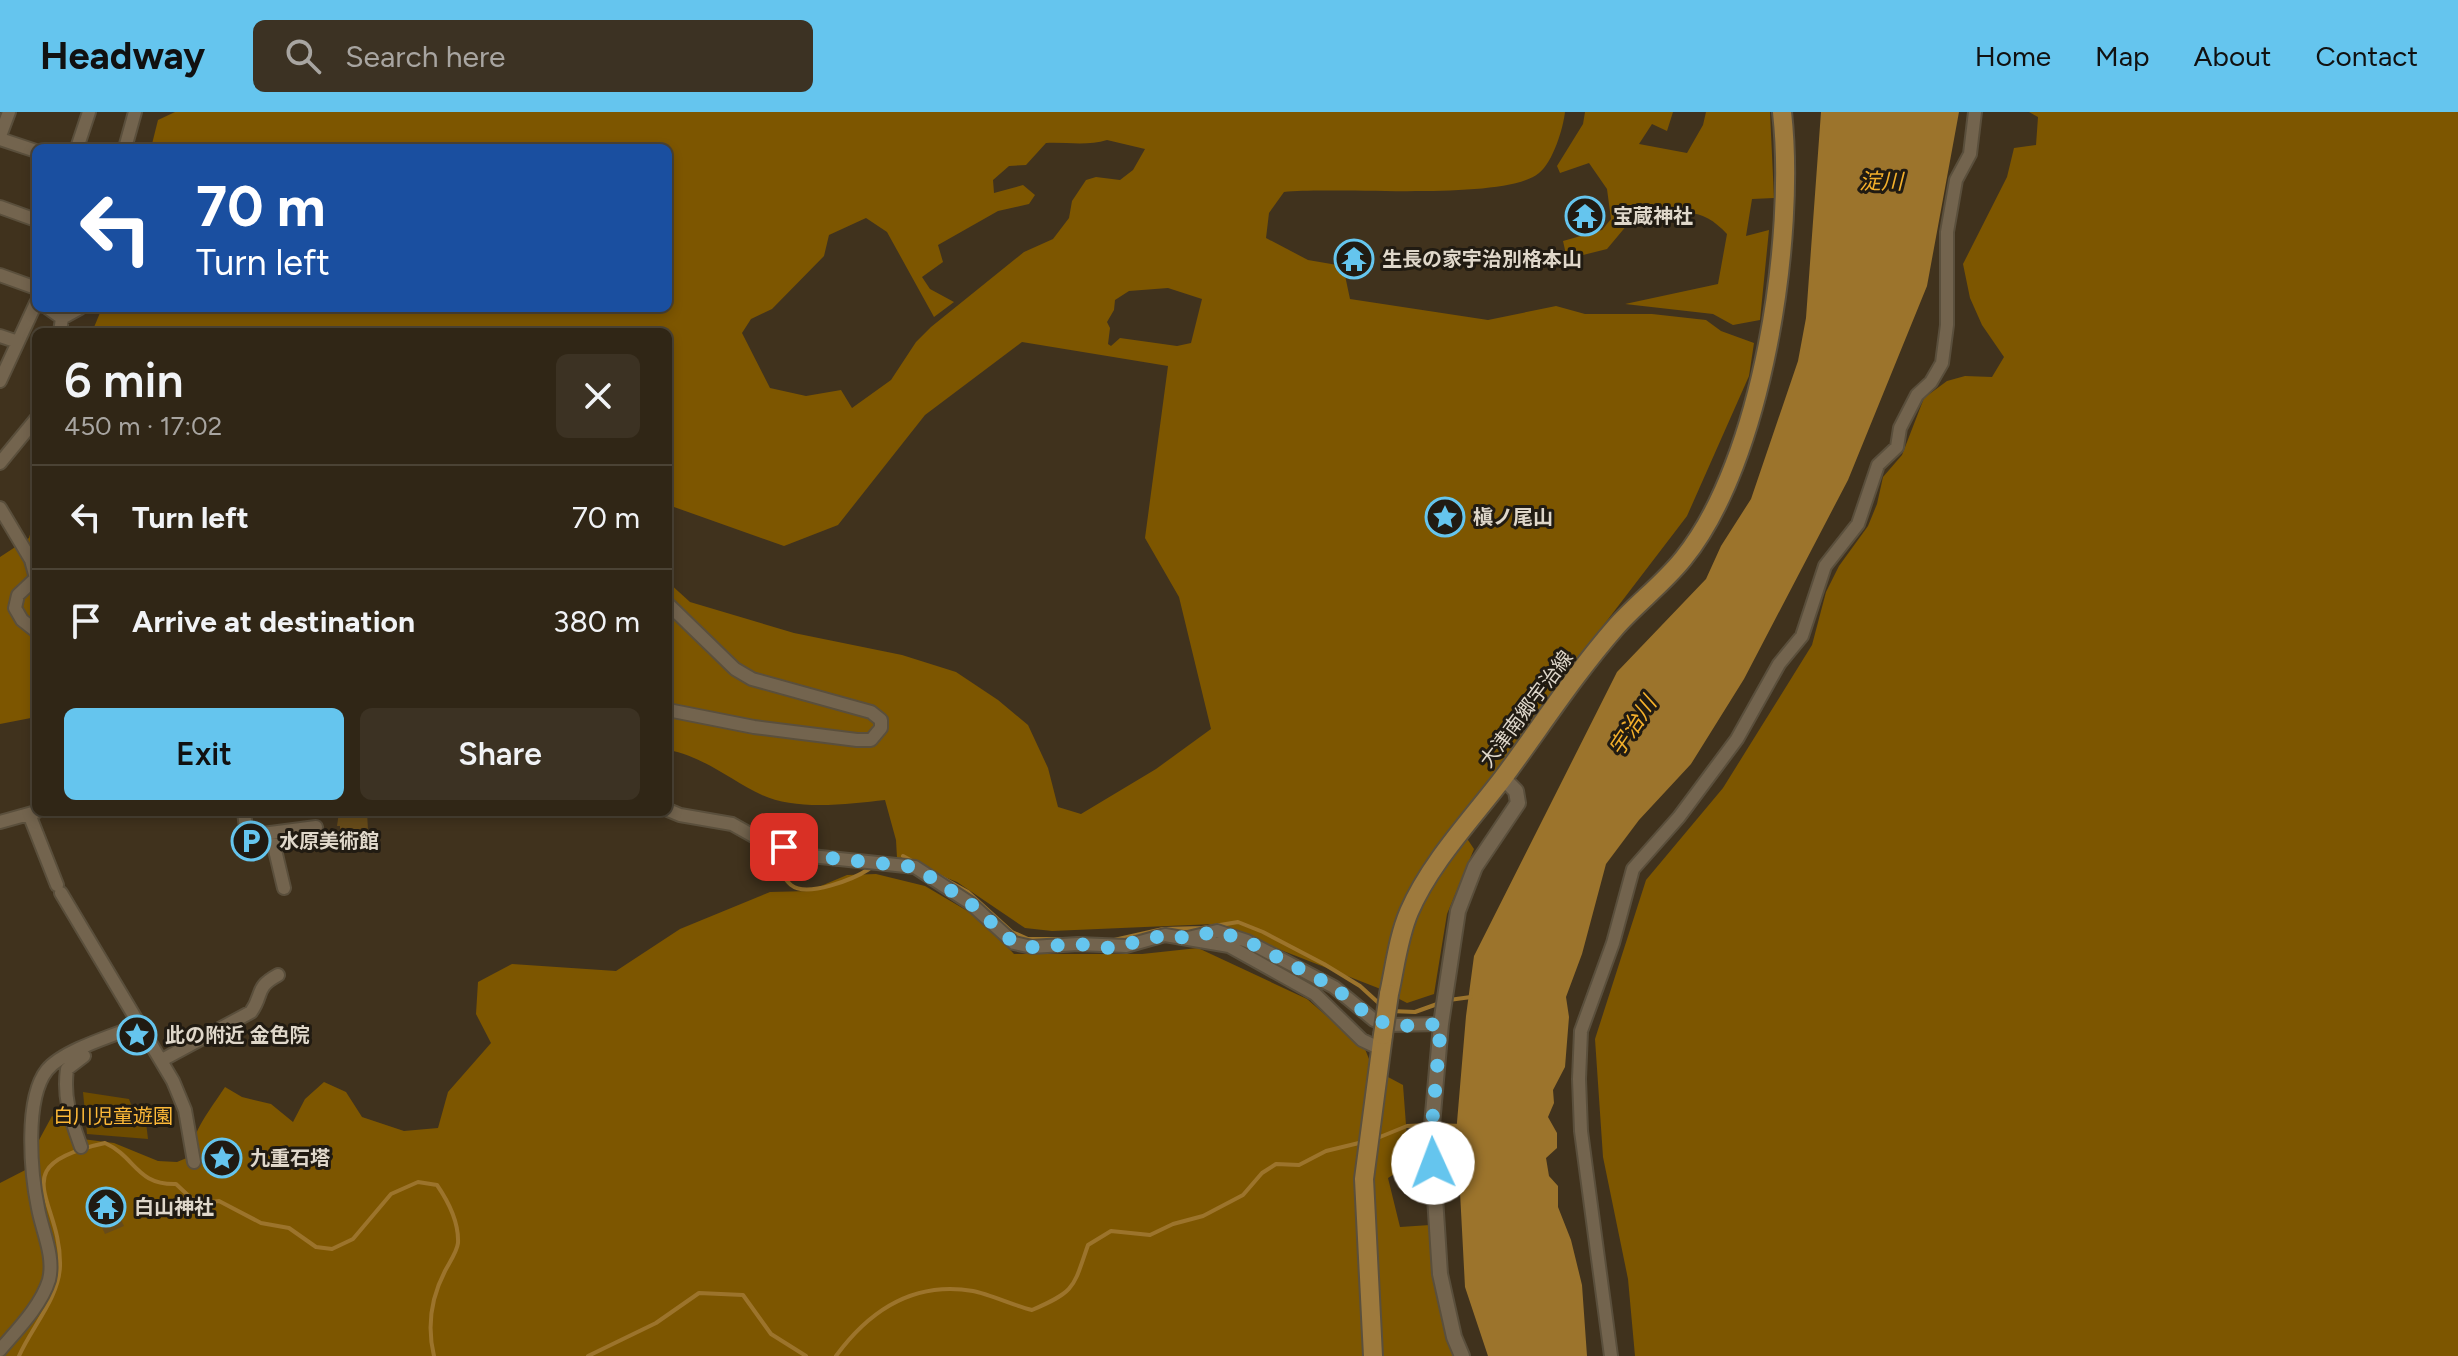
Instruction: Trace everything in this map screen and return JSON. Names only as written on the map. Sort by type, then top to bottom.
[{"type":"main road","name":"大津南郷宇治線","points":[[1373,1356],[1365,1221],[1367,1162],[1389,994],[1400,936],[1410,909],[1443,857],[1615,629],[1683,559],[1713,513],[1742,439],[1773,322],[1782,242],[1785,162],[1782,112]]},
{"type":"street","points":[[9,112],[0,138],[32,150]]},
{"type":"street","points":[[78,144],[89,112]]},
{"type":"street","points":[[126,144],[135,112]]},
{"type":"street","points":[[1611,1356],[1581,1131],[1581,1031],[1613,943],[1633,869],[1679,817],[1737,739],[1779,664],[1802,636],[1825,566],[1858,524],[1878,465],[1897,447],[1900,428],[1917,395],[1931,382],[1942,363],[1947,325],[1947,232],[1956,180],[1970,154],[1975,112]]},
{"type":"street","points":[[0,207],[32,219]]},
{"type":"street","points":[[0,275],[32,287]]},
{"type":"street","points":[[0,381],[32,312]]},
{"type":"street","points":[[54,312],[62,318]]},
{"type":"street","points":[[62,318],[73,312]]},
{"type":"street","points":[[61,328],[62,318]]},
{"type":"street","points":[[0,336],[18,342]]},
{"type":"street","points":[[0,463],[32,424]]},
{"type":"street","points":[[0,508],[32,564]]},
{"type":"street","points":[[32,582],[18,595],[15,608],[22,620],[32,628]]},
{"type":"street","points":[[672,608],[735,669],[752,679],[871,712],[881,720],[881,728],[871,740],[857,740],[754,727],[672,711]]},
{"type":"street","points":[[1462,1356],[1454,1337],[1440,1274],[1432,1113],[1444,989],[1458,911],[1475,867],[1518,803],[1516,791],[1503,778]]},
{"type":"street","points":[[672,812],[732,824],[757,838],[811,856],[915,867],[970,903],[1014,943],[1032,947],[1078,944],[1110,948],[1165,935],[1229,946],[1315,994],[1362,1040],[1382,1042]]},
{"type":"street","points":[[0,822],[32,813]]},
{"type":"street","points":[[34,816],[59,889],[162,1060],[185,1110],[194,1162]]},
{"type":"street","points":[[244,816],[247,836],[316,827]]},
{"type":"street","points":[[271,833],[284,888]]},
{"type":"street","points":[[1188,938],[1217,931],[1247,941],[1334,987],[1374,1020],[1388,1025],[1441,1018]]},
{"type":"street","points":[[162,1060],[251,1012],[257,1003],[258,990],[264,982],[278,975]]},
{"type":"street","points":[[0,1350],[28,1317],[49,1280],[50,1257],[38,1209],[32,1159],[34,1101],[46,1071],[60,1059],[140,1025]]},
{"type":"street","points":[[81,1147],[65,1106],[67,1069],[73,1062],[124,1032]]},
{"type":"green space","name":"白川児童遊園","points":[[83,1092],[129,1099],[136,1117],[146,1122],[148,1139],[87,1134]]},
{"type":"shaded area","points":[[175,112],[1565,112],[1560,136],[1549,161],[1539,173],[1520,182],[1457,190],[1284,192],[1269,213],[1266,238],[1308,260],[1343,266],[1350,299],[1488,320],[1556,306],[1585,314],[1652,314],[1706,320],[1721,331],[1754,343],[1749,376],[1687,516],[1531,720],[1458,825],[1474,849],[1447,914],[1434,994],[1407,1003],[1378,988],[1214,924],[1052,931],[1025,928],[957,882],[897,858],[896,840],[885,800],[806,805],[776,800],[693,757],[672,751],[672,586],[690,602],[794,633],[902,655],[956,672],[1028,725],[1048,768],[1058,807],[1081,814],[1156,769],[1211,729],[1179,597],[1145,538],[1168,366],[1022,342],[925,415],[838,525],[784,546],[672,508],[672,328],[94,328],[100,312],[672,312],[672,144],[152,144],[158,120]],"holes":[[[1107,140],[1145,149],[1133,170],[1120,180],[1096,177],[1086,180],[1072,201],[1069,218],[1053,239],[1024,252],[931,327],[916,342],[891,380],[852,408],[841,390],[806,396],[770,388],[742,333],[751,319],[772,309],[824,256],[829,235],[866,218],[887,232],[934,317],[954,302],[930,289],[922,277],[943,262],[938,245],[998,211],[1029,204],[1035,195],[1023,185],[994,193],[993,180],[1009,166],[1026,165],[1046,143]],[[1168,288],[1202,299],[1191,343],[1177,346],[1120,338],[1111,346],[1108,344],[1110,328],[1107,322],[1114,310],[1115,300],[1129,291]]]},
{"type":"shaded area","points":[[1585,112],[1673,112],[1667,131],[1652,124],[1639,144],[1687,153],[1703,125],[1706,112],[1770,112],[1774,198],[1752,199],[1746,236],[1769,230],[1760,320],[1733,325],[1713,314],[1625,304],[1718,284],[1727,234],[1713,221],[1698,214],[1664,219],[1643,206],[1607,249],[1567,259],[1563,241],[1602,230],[1611,219],[1607,189],[1589,163],[1560,173],[1557,166],[1583,124]]},
{"type":"shaded area","points":[[2029,112],[2458,112],[2458,1356],[1635,1356],[1628,1279],[1603,1157],[1595,1039],[1646,880],[1723,788],[1812,645],[1826,592],[1839,566],[1868,526],[1883,477],[1902,455],[1924,398],[1947,381],[1965,376],[1992,377],[2004,357],[1982,325],[1970,298],[1963,264],[2007,177],[2014,148],[2036,145],[2038,117]]},
{"type":"shaded area","points":[[32,527],[32,718],[0,724],[0,557],[29,538]]},
{"type":"shaded area","points":[[876,874],[925,886],[981,919],[1014,954],[1142,954],[1198,948],[1307,999],[1365,1049],[1373,1069],[1403,1085],[1409,1165],[1388,1178],[1400,1227],[1430,1225],[1464,1356],[0,1356],[0,1183],[35,1165],[39,1140],[52,1116],[82,1139],[114,1143],[158,1161],[177,1162],[189,1157],[198,1129],[225,1087],[242,1097],[271,1104],[293,1122],[305,1099],[324,1082],[346,1092],[362,1117],[404,1131],[438,1128],[448,1092],[491,1043],[476,1014],[478,982],[512,964],[616,971],[680,929],[770,892],[809,891],[847,875]]},
{"type":"water","name":"淀川","points":[[1821,112],[1959,112],[1927,286],[1848,480],[1744,679],[1691,764],[1639,820],[1606,864],[1582,954],[1566,997],[1569,1017],[1565,1067],[1553,1090],[1554,1103],[1548,1117],[1557,1133],[1557,1148],[1546,1158],[1549,1176],[1558,1186],[1558,1207],[1571,1240],[1582,1285],[1587,1356],[1488,1356],[1465,1287],[1458,1154],[1464,1154],[1463,1135],[1456,1134],[1474,956],[1617,672],[1706,579],[1721,546],[1751,499],[1798,361],[1806,318]]},
{"type":"building","name":"宝蔵神社","points":[[1590,202],[1597,225],[1575,231],[1569,207]]},
{"type":"building","points":[[338,816],[367,816],[368,830],[375,830],[375,841],[340,838],[340,826],[337,826]]},
{"type":"building","points":[[115,1207],[124,1226],[105,1234],[96,1215]]},
{"type":"waterway","points":[[903,856],[968,892],[1012,932],[1028,939],[1098,939]]},
{"type":"waterway","points":[[776,865],[791,885],[808,889],[842,882],[869,869]]},
{"type":"waterway","points":[[1114,940],[1163,929],[1202,928],[1238,922],[1324,964],[1360,986],[1383,1007]]},
{"type":"waterway","points":[[1449,1000],[1471,997]]},
{"type":"waterway","points":[[1391,1011],[1415,1012],[1440,1003]]},
{"type":"waterway","points":[[1375,1139],[1407,1126],[1428,1125]]},
{"type":"waterway","points":[[1437,1125],[1460,1126]]},
{"type":"waterway","points":[[836,1356],[863,1325],[878,1313],[912,1295],[952,1289],[973,1291],[1032,1310],[1065,1292],[1075,1279],[1088,1245],[1111,1231],[1150,1235],[1173,1224],[1203,1216],[1243,1195],[1262,1173],[1276,1164],[1299,1165],[1326,1151],[1363,1142]]},
{"type":"waterway","points":[[19,1356],[50,1301],[60,1266],[58,1242],[44,1188],[45,1174],[54,1162],[73,1152],[105,1143],[152,1180],[176,1184],[192,1199],[203,1203],[219,1201],[261,1223],[289,1228],[316,1247],[332,1249],[353,1239],[391,1194],[418,1182],[437,1185],[452,1212],[458,1243],[434,1302],[431,1323],[434,1356]]},
{"type":"waterway","points":[[588,1356],[656,1323],[699,1293],[743,1295],[771,1334],[806,1356]]},
{"type":"place","name":"宝蔵神社","points":[[1585,216]]},
{"type":"place","name":"生長の家宇治別格本山","points":[[1354,259]]},
{"type":"place","name":"槇ノ尾山","points":[[1445,517]]},
{"type":"place","name":"水原美術館","points":[[251,841]]},
{"type":"place","name":"此の附近 金色院","points":[[137,1035]]},
{"type":"place","name":"九重石塔","points":[[222,1158]]},
{"type":"place","name":"白山神社","points":[[106,1207]]},
{"type":"route","points":[[784,847],[837,860],[900,863],[915,867],[970,903],[1014,943],[1032,947],[1078,944],[1110,948],[1165,935],[1188,938],[1217,931],[1247,941],[1334,987],[1374,1020],[1400,1026],[1441,1024],[1431,1136],[1433,1163]]},
{"type":"water label","name":"宇治川","points":[[1632,726]]}]
